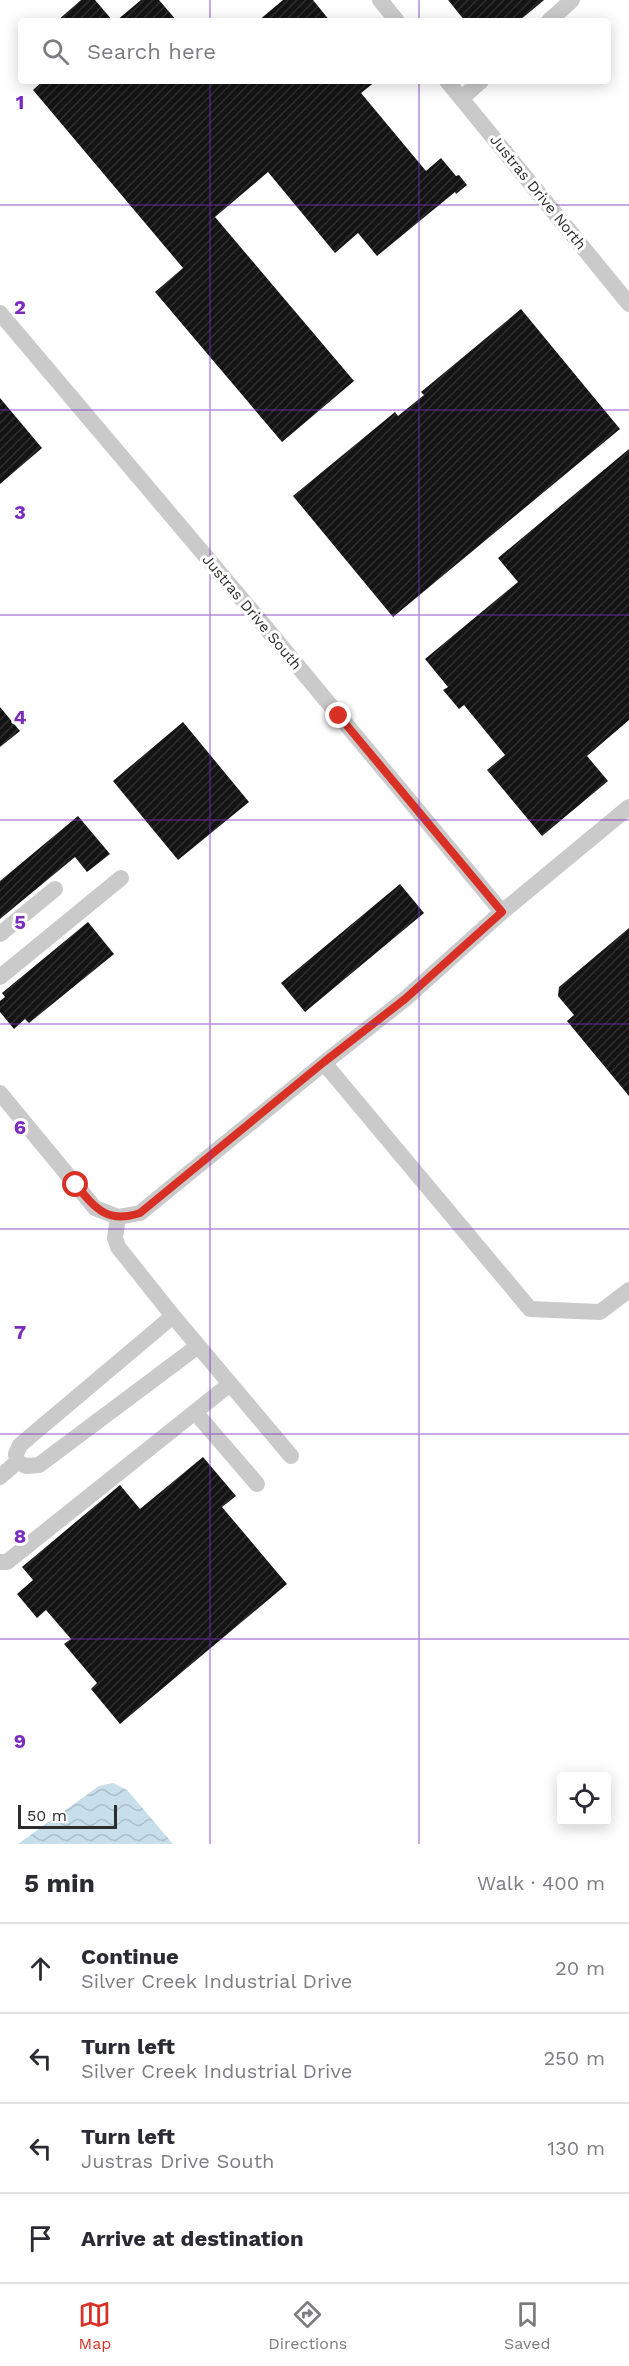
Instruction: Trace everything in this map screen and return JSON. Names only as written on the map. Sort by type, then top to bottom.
[{"type":"street","points":[[380,0],[395,18]]},
{"type":"street","points":[[552,18],[572,0]]},
{"type":"street","name":"Justras Drive North","points":[[450,84],[629,304]]},
{"type":"street","points":[[462,98],[478,84]]},
{"type":"street","name":"Justras Drive South","points":[[0,313],[502,912]]},
{"type":"street","points":[[0,1093],[95,1208],[118,1217],[140,1213],[324,1062],[405,999],[502,912],[629,807]]},
{"type":"street","points":[[0,977],[121,878]]},
{"type":"street","points":[[0,934],[55,889]]},
{"type":"street","points":[[324,1062],[530,1309],[600,1312],[629,1290]]},
{"type":"street","points":[[118,1217],[115,1238],[118,1247],[291,1456]]},
{"type":"street","points":[[17,1462],[16,1454],[20,1445],[173,1316]]},
{"type":"street","points":[[17,1462],[26,1466],[39,1465],[177,1364],[198,1346]]},
{"type":"street","points":[[0,1562],[7,1562],[230,1384]]},
{"type":"street","points":[[195,1412],[257,1484]]},
{"type":"street","points":[[0,1477],[17,1462]]},
{"type":"water","points":[[113,1783],[127,1790],[173,1844],[18,1844],[99,1786]]},
{"type":"building","points":[[81,0],[95,0],[110,18],[60,18]]},
{"type":"building","points":[[141,0],[159,0],[174,18],[120,18]]},
{"type":"building","points":[[283,0],[313,0],[328,18],[262,18]]},
{"type":"building","points":[[448,0],[544,0],[523,18],[463,18]]},
{"type":"building","points":[[40,84],[372,84],[361,93],[426,171],[441,158],[467,185],[456,194],[455,192],[377,256],[358,233],[335,253],[268,172],[215,217],[354,381],[282,442],[155,292],[183,268],[33,90]]},
{"type":"building","points":[[521,309],[620,429],[393,617],[293,496],[395,412],[398,416],[424,395],[421,392]]},
{"type":"building","points":[[0,398],[42,448],[0,484]]},
{"type":"building","points":[[629,449],[629,720],[587,756],[608,781],[542,836],[487,770],[505,755],[464,705],[459,709],[443,690],[448,687],[425,659],[518,582],[498,558]]},
{"type":"building","points":[[0,707],[20,731],[0,747]]},
{"type":"building","points":[[183,722],[249,802],[178,860],[113,781]]},
{"type":"building","points":[[78,816],[110,854],[87,872],[75,857],[0,919],[0,881]]},
{"type":"building","points":[[400,884],[424,913],[305,1012],[281,983]]},
{"type":"building","points":[[88,922],[114,954],[29,1023],[25,1019],[14,1029],[0,1012],[0,1001],[5,997],[2,993]]},
{"type":"building","points":[[629,928],[629,1096],[567,1021],[574,1015],[558,996],[559,987]]},
{"type":"building","points":[[203,1457],[236,1496],[222,1507],[287,1584],[120,1724],[91,1689],[97,1683],[64,1644],[71,1639],[46,1610],[37,1618],[17,1594],[33,1580],[22,1567],[120,1485],[140,1509]]},
{"type":"route","points":[[76,1185],[95,1208],[107,1214],[118,1217],[140,1213],[324,1062],[405,999],[502,912],[339,716]]}]
